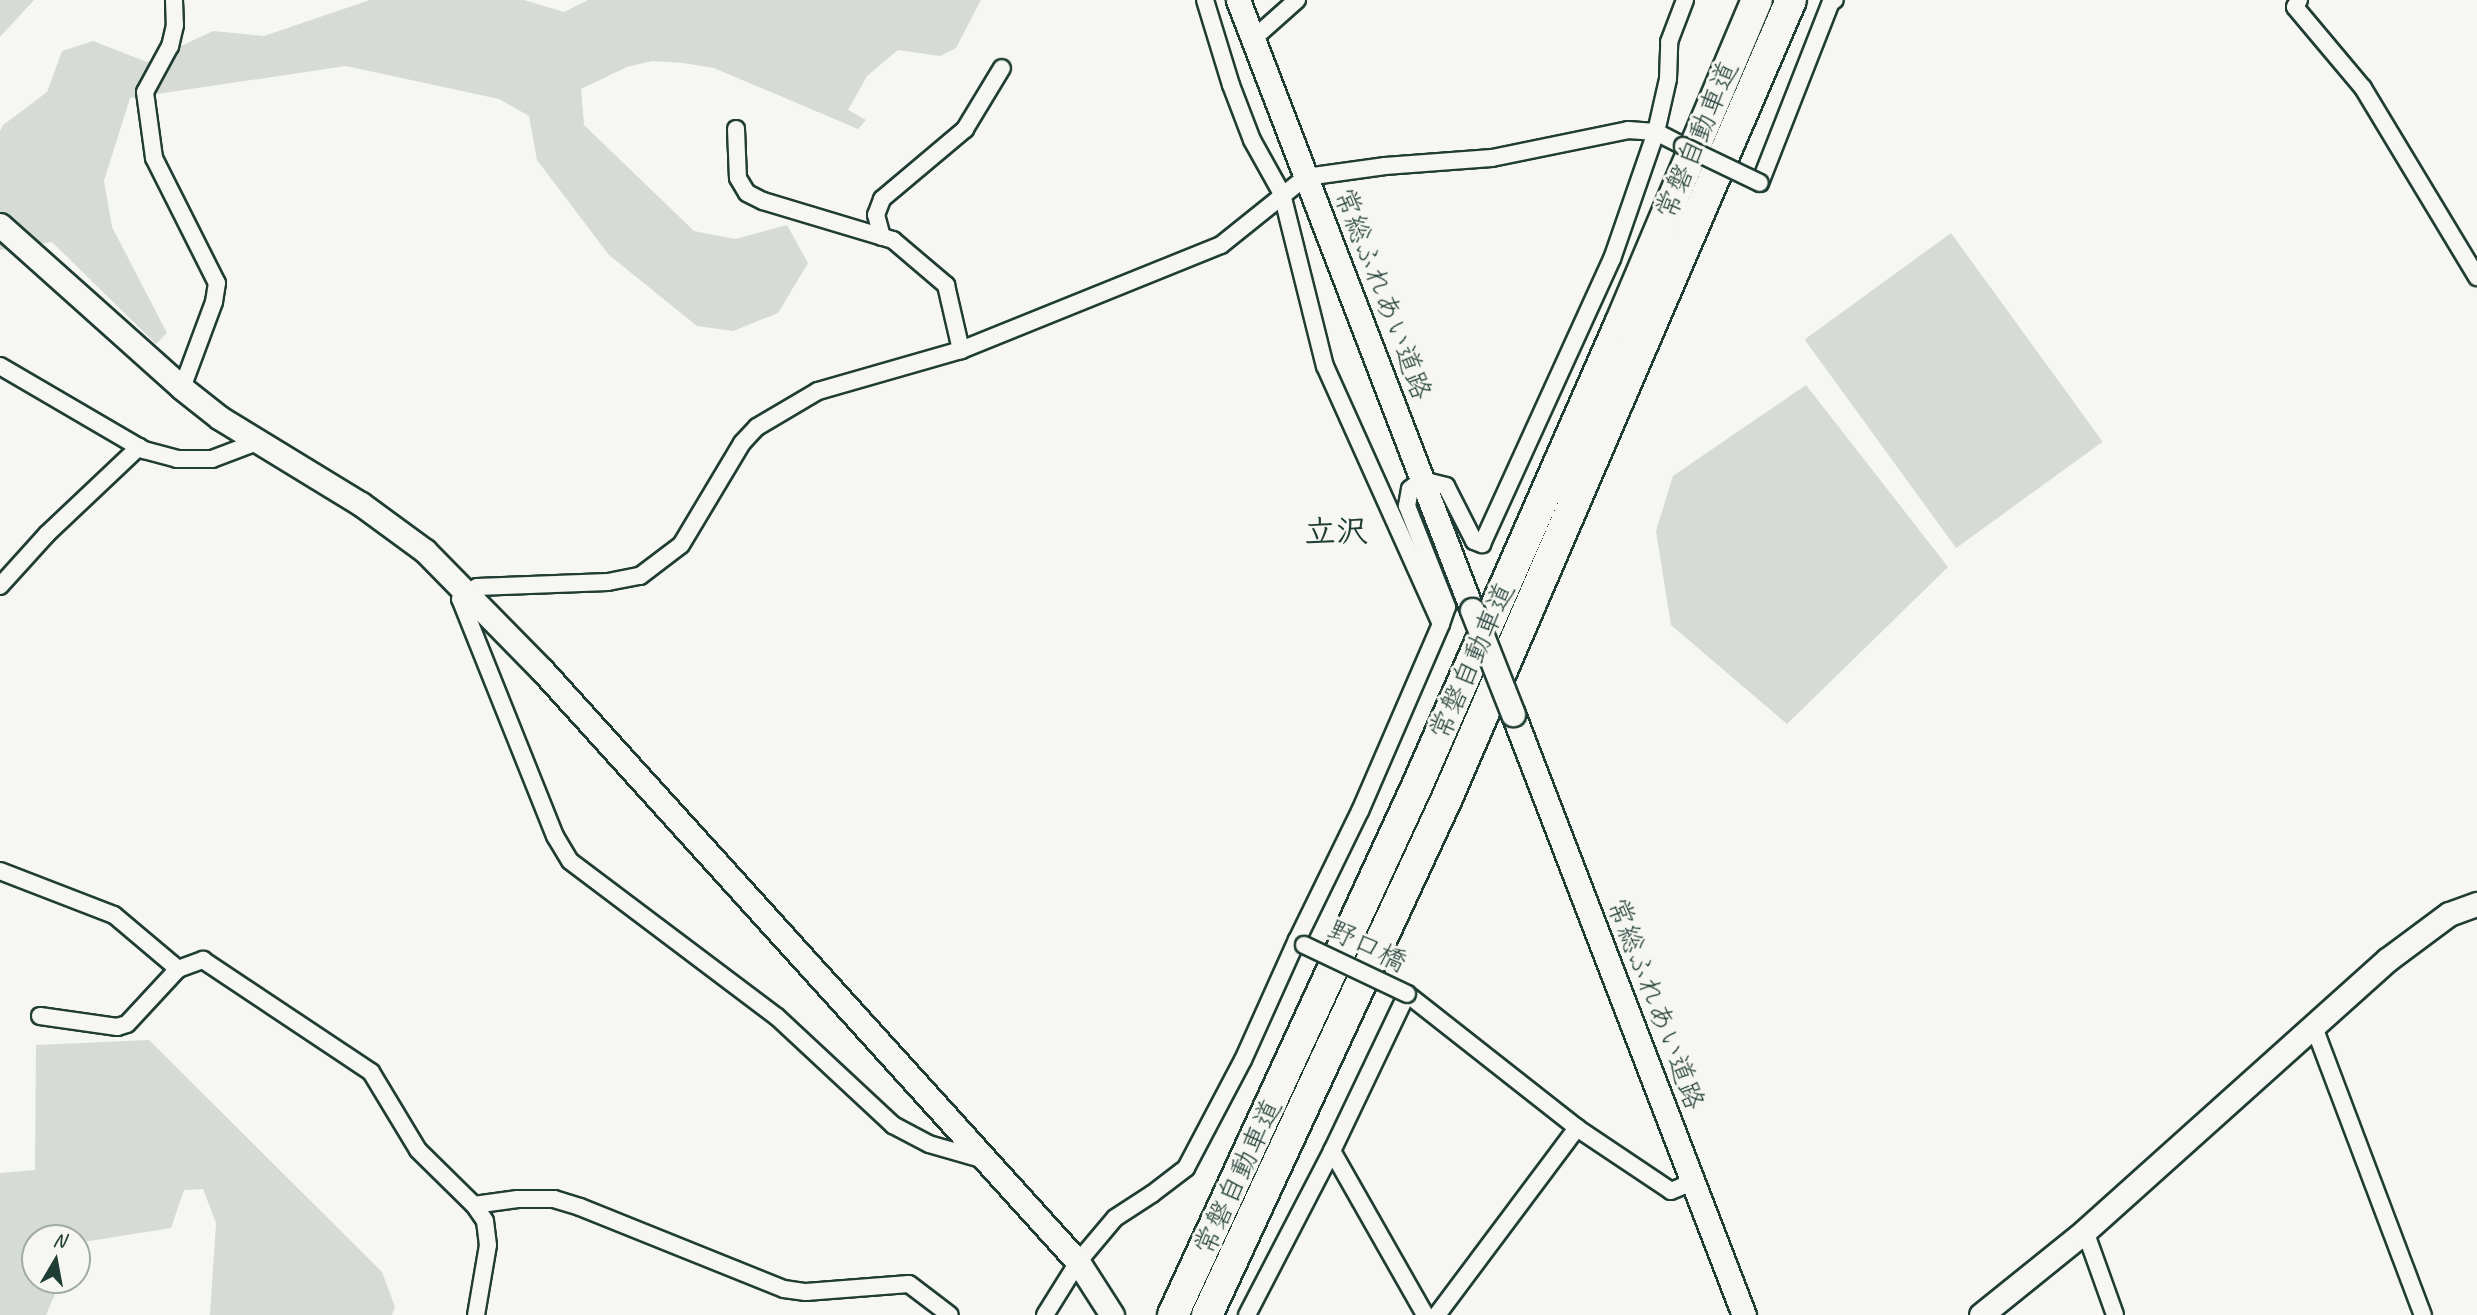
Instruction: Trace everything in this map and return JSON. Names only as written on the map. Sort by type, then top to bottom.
[{"type":"highway","name":"常磐自動車道","points":[[1172,1315],[1418,786],[1620,324],[1757,0]]},
{"type":"highway","name":"常磐自動車道","points":[[1207,1315],[1447,798],[1791,0]]},
{"type":"street","points":[[174,0],[176,25],[170,46],[145,92],[154,158],[217,283],[214,302],[182,388]]},
{"type":"street","points":[[1205,0],[1231,85],[1252,140],[1282,194],[1325,366],[1441,624]]},
{"type":"street","name":"常総ふれあい道路","points":[[1238,0],[1744,1315]]},
{"type":"street","points":[[1253,39],[1297,0]]},
{"type":"street","points":[[1045,1315],[1077,1262],[1115,1217],[1152,1194],[1191,1160],[1301,942],[1447,607],[1407,506],[1410,489],[1422,480],[1446,486],[1469,533],[1474,541],[1482,544],[1612,259],[1656,132],[1668,79],[1669,42],[1685,0]]},
{"type":"street","points":[[986,1160],[929,1144],[893,1125],[777,1017],[570,860],[555,836],[460,599],[477,587],[608,582],[640,576],[681,545],[742,443],[757,427],[818,390],[961,350],[1221,246],[1282,194],[1307,177],[1385,166],[1492,158],[1628,130],[1656,132],[1760,183],[1831,2],[1835,0]]},
{"type":"street","points":[[2299,0],[2295,7],[2363,88],[2477,276]]},
{"type":"street","points":[[882,237],[876,215],[882,199],[965,129],[1002,68]]},
{"type":"street","points":[[736,129],[738,178],[747,193],[763,201],[893,240],[946,285],[961,350]]},
{"type":"street","points":[[0,225],[182,388],[257,442],[394,526],[419,546],[467,593],[542,670],[986,1160],[1077,1262],[1112,1315]]},
{"type":"street","points":[[0,366],[139,447],[177,458],[212,459],[257,442]]},
{"type":"street","points":[[0,586],[47,534],[139,447]]},
{"type":"street","points":[[0,872],[114,915],[178,969]]},
{"type":"street","points":[[1981,1315],[2085,1231],[2418,935],[2449,914],[2477,904]]},
{"type":"street","name":"野口橋","points":[[1301,942],[1407,994],[1577,1128],[1671,1191],[1692,1182]]},
{"type":"street","points":[[40,1016],[117,1027],[127,1024],[178,969],[203,960],[371,1072],[418,1150],[474,1205],[485,1221],[488,1245],[476,1315]]},
{"type":"street","points":[[1247,1315],[1332,1151],[1407,994]]},
{"type":"street","points":[[2314,1027],[2423,1315]]},
{"type":"street","points":[[1437,1315],[1577,1128]]},
{"type":"street","points":[[1332,1151],[1425,1315]]},
{"type":"street","points":[[474,1205],[519,1199],[554,1199],[784,1289],[806,1292],[909,1284],[950,1315]]},
{"type":"street","points":[[2085,1231],[2115,1315]]},
{"type":"shaded area","points":[[0,0],[34,0],[0,37]]},
{"type":"shaded area","points":[[370,0],[524,0],[564,12],[588,0],[981,0],[956,48],[940,56],[898,50],[867,76],[848,110],[866,120],[858,129],[714,68],[683,63],[652,61],[627,67],[581,89],[584,125],[694,231],[735,239],[787,225],[808,263],[778,313],[733,331],[697,326],[609,255],[537,160],[529,116],[499,99],[346,66],[130,98],[104,181],[112,227],[167,333],[156,344],[52,242],[0,250],[0,131],[3,125],[47,92],[62,51],[93,41],[147,62],[213,31],[264,36]]},
{"type":"shaded area","points":[[1951,233],[2103,442],[1956,548],[1805,339]]},
{"type":"shaded area","points":[[1806,385],[1948,567],[1787,724],[1671,625],[1656,531],[1673,476]]},
{"type":"shaded area","points":[[149,1040],[382,1272],[395,1307],[392,1315],[210,1315],[216,1223],[203,1189],[184,1190],[171,1228],[91,1241],[91,1224],[21,1224],[21,1294],[55,1294],[46,1315],[0,1315],[0,1173],[35,1170],[36,1045]]},
{"type":"district","name":"立沢","points":[[1336,532]]}]
